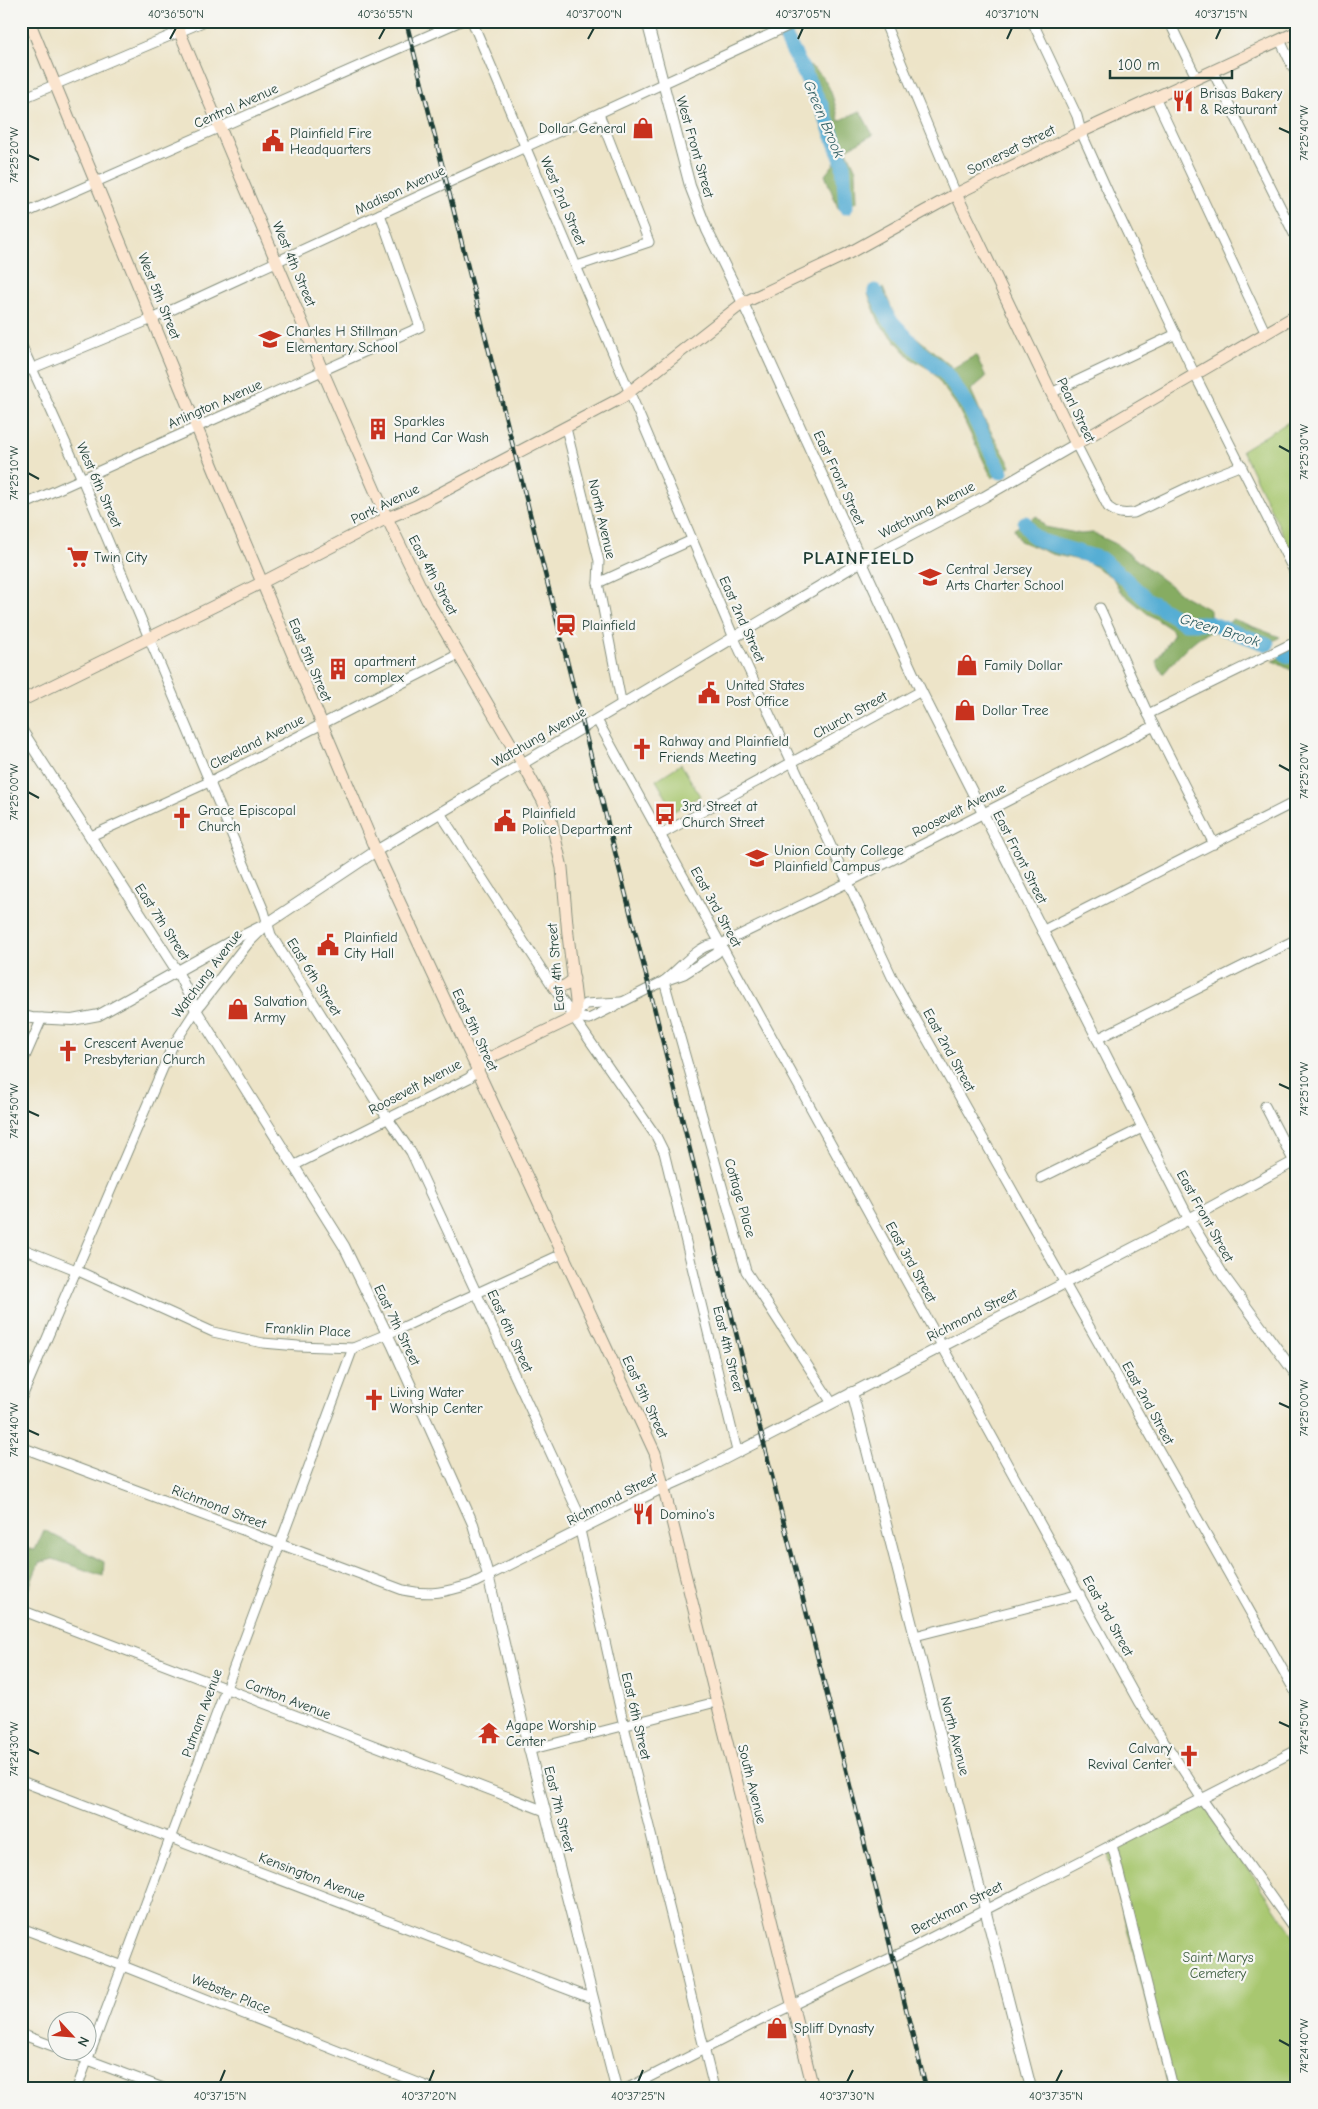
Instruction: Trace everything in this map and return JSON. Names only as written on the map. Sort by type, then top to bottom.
[{"type":"main road","name":"West 5th Street","points":[[29,21],[261,583]]},
{"type":"main road","name":"West 4th Street","points":[[175,21],[276,262],[387,518]]},
{"type":"main road","name":"Somerset Street","points":[[743,303],[850,253],[956,194],[1081,132],[1156,99],[1297,32]]},
{"type":"main road","name":"Pearl Street","points":[[956,194],[1076,444]]},
{"type":"main road","name":"Park Avenue","points":[[21,701],[261,583],[387,518],[416,506],[566,428],[629,393],[743,303]]},
{"type":"main road","name":"Watchung Avenue","points":[[1076,444],[1297,315]]},
{"type":"main road","name":"East 4th Street","points":[[387,518],[427,600],[545,806],[558,844],[562,868],[576,1001],[575,1017]]},
{"type":"main road","name":"East 5th Street","points":[[261,583],[376,851],[655,1453],[665,1487]]},
{"type":"main road","points":[[554,987],[566,986],[574,979]]},
{"type":"main road","name":"Roosevelt Avenue","points":[[477,1070],[484,1061],[575,1017]]},
{"type":"main road","name":"South Avenue","points":[[665,1487],[716,1702],[813,2088]]},
{"type":"street","points":[[21,98],[206,21]]},
{"type":"street","name":"Central Avenue","points":[[21,216],[461,21]]},
{"type":"street","name":"West 2nd Street","points":[[472,21],[629,393]]},
{"type":"street","name":"West Front Street","points":[[647,21],[690,186],[707,230],[743,303]]},
{"type":"street","name":"Madison Avenue","points":[[21,373],[152,319],[799,21]]},
{"type":"street","points":[[884,21],[956,194]]},
{"type":"street","points":[[1032,21],[1077,116],[1081,132],[1176,334],[1297,577]]},
{"type":"street","points":[[1169,21],[1197,79]]},
{"type":"street","points":[[1280,40],[1297,76]]},
{"type":"street","points":[[1213,72],[1297,240]]},
{"type":"street","points":[[1156,99],[1266,334]]},
{"type":"street","points":[[576,266],[649,242],[599,114]]},
{"type":"street","name":"Arlington Avenue","points":[[21,506],[420,327],[380,214]]},
{"type":"street","name":"East Front Street","points":[[743,303],[921,691],[1142,1128],[1189,1219],[1223,1275],[1297,1376]]},
{"type":"street","points":[[1051,393],[1176,334]]},
{"type":"street","name":"West 6th Street","points":[[21,344],[82,478],[149,638]]},
{"type":"street","name":"East 2nd Street","points":[[629,393],[734,638],[892,978],[1297,1695]]},
{"type":"street","name":"North Avenue","points":[[566,428],[599,561],[598,583],[622,706]]},
{"type":"street","name":"Watchung Avenue","points":[[21,1399],[172,1047],[196,1010],[247,944],[268,923],[376,851],[522,763],[622,706],[862,561],[987,495],[1076,444]]},
{"type":"street","name":"Pearl Street","points":[[1076,444],[1108,507],[1115,513],[1134,513],[1201,481],[1242,465]]},
{"type":"street","points":[[598,583],[692,540]]},
{"type":"street","points":[[1100,608],[1148,714],[1214,844]]},
{"type":"street","name":"East 6th Street","points":[[149,638],[268,923],[271,935],[387,1119],[411,1152],[579,1514],[580,1530],[624,1726],[714,2088]]},
{"type":"street","points":[[1148,714],[1297,641]]},
{"type":"street","name":"Cleveland Avenue","points":[[91,836],[209,782],[459,654]]},
{"type":"street","name":"Church Street","points":[[660,835],[921,691]]},
{"type":"street","name":"East 3rd Street","points":[[597,720],[1139,1703],[1202,1799],[1297,1933]]},
{"type":"street","name":"Roosevelt Avenue","points":[[575,1017],[589,1018],[625,1001],[664,980],[700,948],[712,942],[721,944],[847,883],[1154,726]]},
{"type":"street","name":"East 7th Street","points":[[21,729],[178,970],[196,1010],[344,1246],[387,1335],[473,1524],[488,1575],[529,1750],[616,2088]]},
{"type":"street","points":[[1042,930],[1297,801]]},
{"type":"street","points":[[440,813],[575,1017]]},
{"type":"street","points":[[21,1014],[42,1018],[72,1020],[99,1015],[111,1010],[178,970],[268,923]]},
{"type":"street","points":[[1097,1039],[1297,939]]},
{"type":"street","name":"Cottage Place","points":[[664,980],[746,1271],[832,1403]]},
{"type":"street","name":"Roosevelt Avenue","points":[[575,1017],[585,1004],[625,1001]]},
{"type":"street","name":"East 4th Street","points":[[575,1017],[656,1136],[664,1152],[737,1451]]},
{"type":"street","points":[[21,1066],[42,1018]]},
{"type":"street","name":"Roosevelt Avenue","points":[[293,1166],[469,1078],[477,1070]]},
{"type":"street","points":[[1265,1106],[1295,1161]]},
{"type":"street","points":[[1041,1178],[1142,1128]]},
{"type":"street","name":"Richmond Street","points":[[21,1447],[403,1590],[423,1594],[444,1593],[472,1584],[832,1403],[1189,1219],[1295,1161]]},
{"type":"street","name":"Franklin Place","points":[[21,1248],[76,1270],[213,1332],[263,1343],[353,1348],[387,1335],[562,1254]]},
{"type":"street","name":"Putnam Avenue","points":[[98,2031],[353,1348]]},
{"type":"street","name":"North Avenue","points":[[852,1392],[1031,2088]]},
{"type":"street","points":[[915,1636],[1080,1594]]},
{"type":"street","name":"Carlton Avenue","points":[[21,1610],[225,1690],[545,1811]]},
{"type":"street","points":[[529,1750],[716,1702]]},
{"type":"street","name":"Berckman Street","points":[[628,2088],[986,1909],[1297,1750]]},
{"type":"street","name":"Kensington Avenue","points":[[21,1781],[593,1999]]},
{"type":"street","points":[[1112,1845],[1173,2088]]},
{"type":"street","name":"Webster Place","points":[[21,1928],[123,1966],[431,2088]]},
{"type":"street","points":[[21,2034],[48,2044]]},
{"type":"street","name":"Putnam Avenue","points":[[77,2088],[86,2062]]},
{"type":"street","points":[[92,2062],[163,2088]]},
{"type":"green space","points":[[809,66],[822,76],[830,90],[839,121],[860,111],[873,135],[846,149],[856,170],[857,202],[838,208],[825,175],[837,160],[797,69]]},
{"type":"green space","points":[[883,288],[897,321],[953,368],[976,355],[986,377],[971,390],[983,418],[1011,466],[992,478],[957,406],[931,370],[912,359],[880,324],[868,294]]},
{"type":"green space","points":[[1297,417],[1297,563],[1242,450]]},
{"type":"green space","points":[[1037,516],[1045,527],[1081,534],[1093,533],[1116,544],[1184,596],[1210,610],[1210,618],[1226,625],[1233,619],[1280,637],[1259,649],[1228,635],[1210,632],[1204,634],[1191,644],[1163,674],[1156,661],[1174,634],[1171,629],[1148,614],[1120,591],[1113,578],[1088,562],[1052,554],[1020,541],[1014,529]]},
{"type":"green space","points":[[1297,648],[1297,673],[1273,661]]},
{"type":"green space","points":[[681,764],[700,796],[674,811],[656,780]]},
{"type":"green space","points":[[44,1530],[104,1562],[103,1576],[53,1559],[39,1563],[27,1592],[21,1590],[21,1547],[35,1550]]},
{"type":"green space","name":"Saint Marys Cemetery","points":[[1200,1800],[1297,1940],[1297,2088],[1169,2088],[1106,1847]]},
{"type":"waterway","name":"Green Brook","points":[[785,36],[821,105],[843,163],[846,207]]},
{"type":"waterway","name":"Green Brook","points":[[875,291],[889,319],[919,351],[946,374],[969,407],[1001,472]]},
{"type":"waterway","name":"Green Brook","points":[[1025,523],[1031,534],[1041,541],[1101,559],[1146,599],[1185,623],[1209,623],[1267,644]]},
{"type":"waterway","name":"Green Brook","points":[[1286,655],[1297,657]]},
{"type":"railway","points":[[406,21],[926,2088]]},
{"type":"place","name":"Brisas Bakery & Restaurant","points":[[1183,101]]},
{"type":"place","name":"Dollar General","points":[[643,128]]},
{"type":"place","name":"Plainfield Fire Headquarters","points":[[273,141]]},
{"type":"place","name":"Charles H Stillman Elementary School","points":[[270,339]]},
{"type":"place","name":"Sparkles Hand Car Wash","points":[[378,429]]},
{"type":"place","name":"Twin City","points":[[78,557]]},
{"type":"place","name":"Central Jersey Arts Charter School","points":[[930,577]]},
{"type":"place","name":"Plainfield","points":[[566,625]]},
{"type":"place","name":"Family Dollar","points":[[967,665]]},
{"type":"place","name":"apartment complex","points":[[338,669]]},
{"type":"place","name":"United States Post Office","points":[[709,693]]},
{"type":"place","name":"Dollar Tree","points":[[965,710]]},
{"type":"place","name":"Rahway and Plainfield Friends Meeting","points":[[642,749]]},
{"type":"place","name":"3rd Street at Church Street","points":[[665,814]]},
{"type":"place","name":"Grace Episcopal Church","points":[[182,818]]},
{"type":"place","name":"Plainfield Police Department","points":[[505,821]]},
{"type":"place","name":"Union County College Plainfield Campus","points":[[757,858]]},
{"type":"place","name":"Plainfield City Hall","points":[[328,945]]},
{"type":"place","name":"Salvation Army","points":[[238,1009]]},
{"type":"place","name":"Crescent Avenue Presbyterian Church","points":[[68,1051]]},
{"type":"place","name":"Living Water Worship Center","points":[[374,1400]]},
{"type":"place","name":"Domino's","points":[[643,1514]]},
{"type":"place","name":"Agape Worship Center","points":[[489,1733]]},
{"type":"place","name":"Calvary Revival Center","points":[[1189,1756]]},
{"type":"place","name":"Spliff Dynasty","points":[[777,2028]]},
{"type":"district","name":"PLAINFIELD","points":[[859,558]]}]
